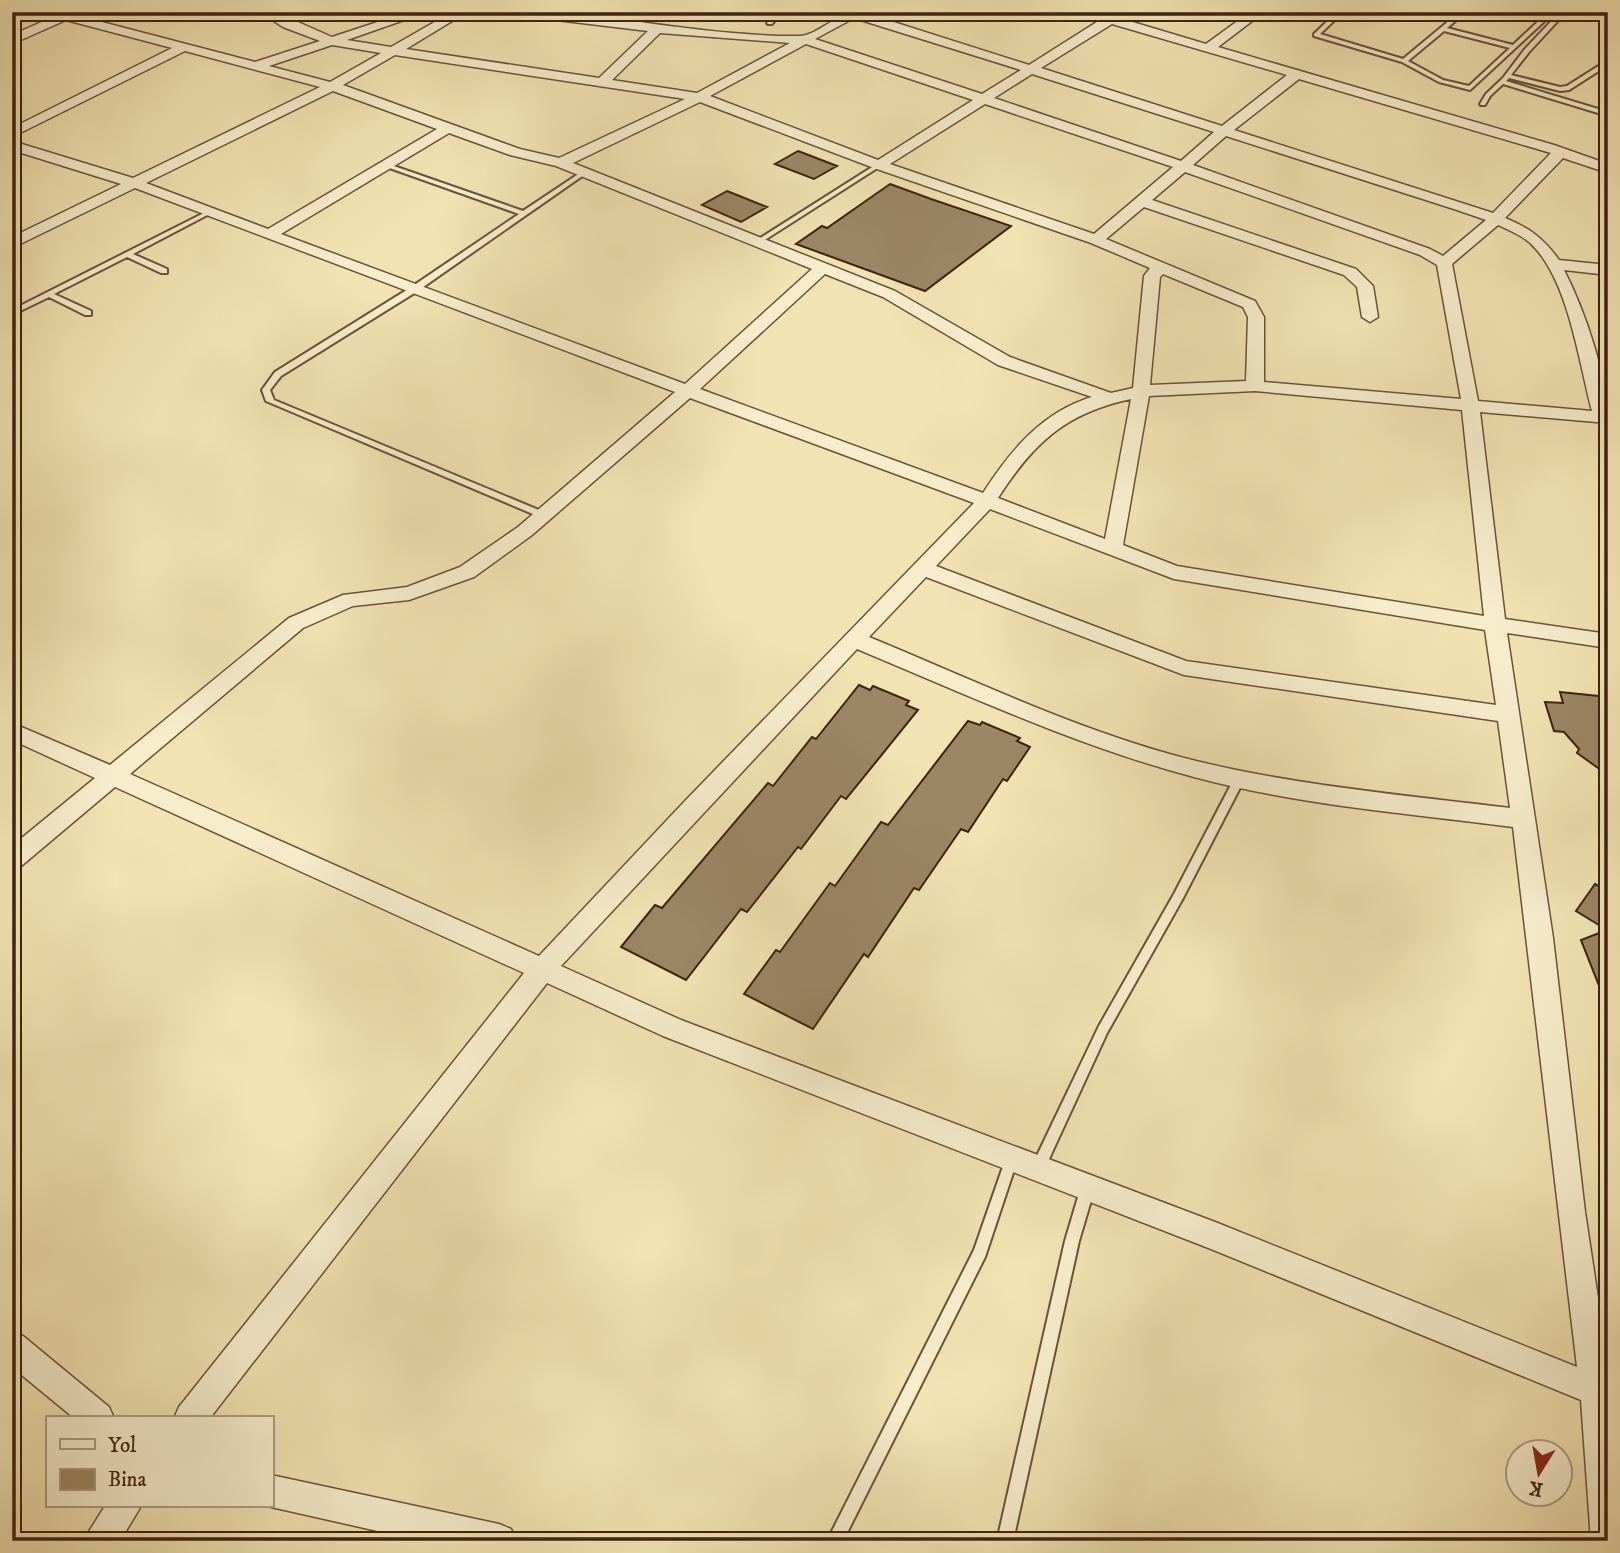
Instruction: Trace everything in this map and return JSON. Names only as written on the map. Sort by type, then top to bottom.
[{"type":"street","points":[[48,12],[70,14],[332,86],[515,152],[561,163],[889,295],[1004,361],[1113,399]]},
{"type":"street","points":[[266,12],[287,24],[335,41],[391,52],[699,97],[879,165],[1096,240],[1250,304],[1256,317],[1255,386]]},
{"type":"street","points":[[257,65],[421,12]]},
{"type":"street","points":[[12,243],[332,86],[461,12]]},
{"type":"street","points":[[523,12],[657,29],[806,40],[1183,166],[1401,243],[1444,263]]},
{"type":"street","points":[[1085,12],[1560,152],[1608,169]]},
{"type":"street","points":[[1208,48],[1258,12]]},
{"type":"street","points":[[192,1416],[542,970],[854,639],[924,569],[987,501],[1008,468],[1044,429],[1082,407],[1141,391],[1255,386],[1470,403],[1605,418],[1564,286],[1539,243],[1495,220],[854,13],[699,97],[561,163]]},
{"type":"street","points":[[12,40],[70,14]]},
{"type":"street","points":[[879,165],[1109,20]]},
{"type":"street","points":[[601,83],[657,29]]},
{"type":"street","points":[[12,133],[184,47]]},
{"type":"street","points":[[1096,240],[1224,131],[1296,75]]},
{"type":"street","points":[[270,235],[449,128]]},
{"type":"street","points":[[12,145],[137,184],[413,290],[690,389],[1113,546],[1174,572],[1495,625],[1608,640]]},
{"type":"street","points":[[1444,263],[1495,220],[1560,152]]},
{"type":"street","points":[[1142,201],[1350,272],[1365,286],[1370,317]]},
{"type":"street","points":[[1444,263],[1470,403],[1495,625],[1602,1393],[1608,1541]]},
{"type":"street","points":[[1552,264],[1608,270]]},
{"type":"street","points":[[1113,546],[1141,391],[1152,276],[1160,267]]},
{"type":"street","points":[[12,860],[296,623],[350,600],[409,593],[467,572],[543,515],[690,389],[822,268]]},
{"type":"street","points":[[924,569],[1134,652],[1184,668],[1509,715]]},
{"type":"street","points":[[854,639],[1100,740],[1238,780],[1524,819]]},
{"type":"street","points":[[12,731],[672,1028],[1088,1187],[1602,1393]]},
{"type":"street","points":[[12,1347],[96,1416]]},
{"type":"street","points":[[273,1490],[499,1541]]},
{"type":"street","points":[[100,1541],[124,1508]]},
{"type":"lane","points":[[770,23],[779,12]]},
{"type":"lane","points":[[1340,12],[1316,35],[1405,61],[1441,81],[1469,88],[1547,16]]},
{"type":"lane","points":[[1428,12],[1454,19]]},
{"type":"lane","points":[[1405,61],[1463,12]]},
{"type":"lane","points":[[1483,104],[1487,93],[1504,79],[1513,64],[1563,12]]},
{"type":"lane","points":[[1443,29],[1514,47]]},
{"type":"lane","points":[[1504,79],[1569,88],[1608,62]]},
{"type":"lane","points":[[1504,79],[1608,114]]},
{"type":"lane","points":[[386,165],[524,214]]},
{"type":"lane","points":[[758,242],[879,165]]},
{"type":"lane","points":[[543,515],[270,401],[267,396],[268,384],[278,374],[413,290],[585,172]]},
{"type":"lane","points":[[12,313],[210,212]]},
{"type":"lane","points":[[126,254],[164,271]]},
{"type":"lane","points":[[48,294],[88,313]]},
{"type":"lane","points":[[1038,1168],[1103,1030],[1178,897],[1238,780]]},
{"type":"lane","points":[[835,1541],[980,1252],[1012,1158]]},
{"type":"lane","points":[[1005,1541],[1072,1241],[1088,1187]]},
{"type":"building","points":[[798,151],[837,166],[814,179],[775,164]]},
{"type":"building","points":[[890,184],[1011,226],[925,291],[796,244],[822,226],[827,228]]},
{"type":"building","points":[[727,191],[767,207],[741,222],[702,205]]},
{"type":"building","points":[[859,685],[870,690],[873,686],[909,701],[906,705],[918,710],[846,799],[841,796],[801,849],[798,847],[747,912],[741,909],[686,980],[621,947],[655,905],[662,908],[768,783],[773,786],[812,737],[816,739]]},
{"type":"building","points":[[1560,692],[1608,697],[1608,775],[1577,753],[1579,749],[1564,732],[1554,731],[1545,702],[1563,703]]},
{"type":"building","points":[[968,721],[980,725],[982,722],[1020,738],[1017,741],[1030,747],[1007,781],[1003,779],[968,832],[961,829],[919,890],[914,888],[868,957],[864,954],[813,1029],[744,994],[776,950],[780,952],[830,883],[835,886],[881,822],[888,825]]},
{"type":"building","points":[[1595,884],[1608,891],[1607,1006],[1581,940],[1607,930],[1576,911]]}]
